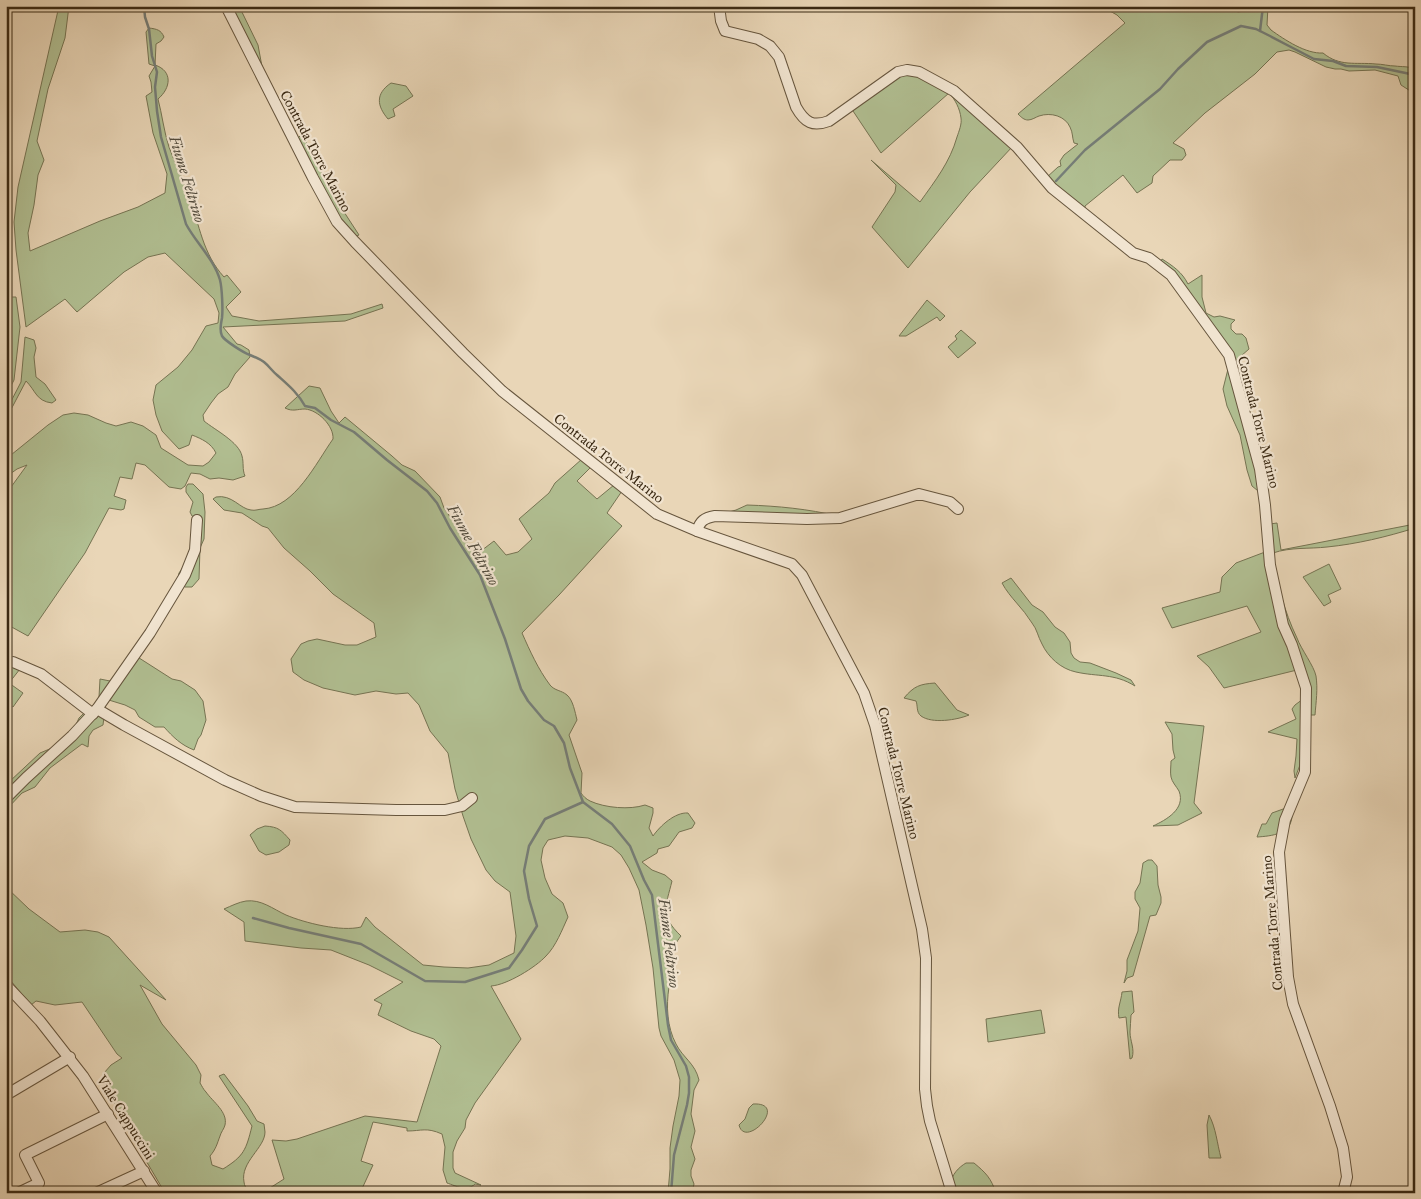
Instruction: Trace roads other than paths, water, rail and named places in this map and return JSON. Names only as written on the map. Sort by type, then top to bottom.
[{"type":"street","name":"Contrada Torre Marino","points":[[226,6],[337,222],[502,391],[657,514],[697,531],[792,564],[802,575],[864,694],[875,725],[922,930],[926,958],[925,1089],[927,1106],[952,1193]]},
{"type":"street","name":"Contrada Torre Marino","points":[[719,6],[724,32],[758,39],[770,46],[779,57],[796,108],[812,124],[819,125],[829,121],[898,72],[907,70],[919,72],[954,91],[1017,147],[1052,188],[1133,253],[1148,258],[1171,275],[1229,354],[1260,470],[1270,565],[1283,625],[1292,645],[1306,688],[1304,772],[1285,820],[1278,852],[1286,958],[1293,1004],[1343,1148],[1347,1177],[1343,1193]]},
{"type":"street","points":[[697,531],[699,523],[705,518],[715,516],[807,519],[840,518],[919,494],[950,502],[958,509]]},
{"type":"street","points":[[6,798],[72,736],[95,711],[150,633],[185,575],[195,550],[197,520]]},
{"type":"street","points":[[13,662],[41,674],[95,711],[225,780],[261,796],[295,807],[445,810],[462,806],[472,798]]},
{"type":"street","name":"Viale Cappuccini","points":[[6,985],[70,1057],[157,1193]]},
{"type":"street","points":[[6,1095],[70,1057]]},
{"type":"street","points":[[18,1193],[39,1182],[25,1155],[108,1114]]},
{"type":"street","points":[[96,1193],[144,1171]]},
{"type":"waterway","name":"Fiume Feltrino","points":[[144,6],[152,56],[157,72],[155,87],[161,137],[186,224],[214,265],[220,280],[222,304],[220,329],[222,336],[247,354],[264,362],[292,389],[305,406],[315,408],[331,420],[354,432],[427,491],[437,503],[450,528],[480,575],[505,639],[521,689],[528,701],[544,720],[554,726],[564,743],[570,768],[583,802],[612,824],[630,846],[652,895],[671,1040],[686,1066],[689,1077],[687,1105],[674,1155],[671,1193]]},
{"type":"waterway","points":[[1260,31],[1263,6]]},
{"type":"waterway","points":[[1056,181],[1085,150],[1160,89],[1207,42],[1241,26],[1256,29],[1314,59],[1333,61],[1346,66],[1377,67],[1415,75]]},
{"type":"waterway","points":[[253,918],[361,944],[425,981],[465,982],[509,968],[537,926],[529,899],[524,871],[529,846],[545,819],[583,802]]}]
